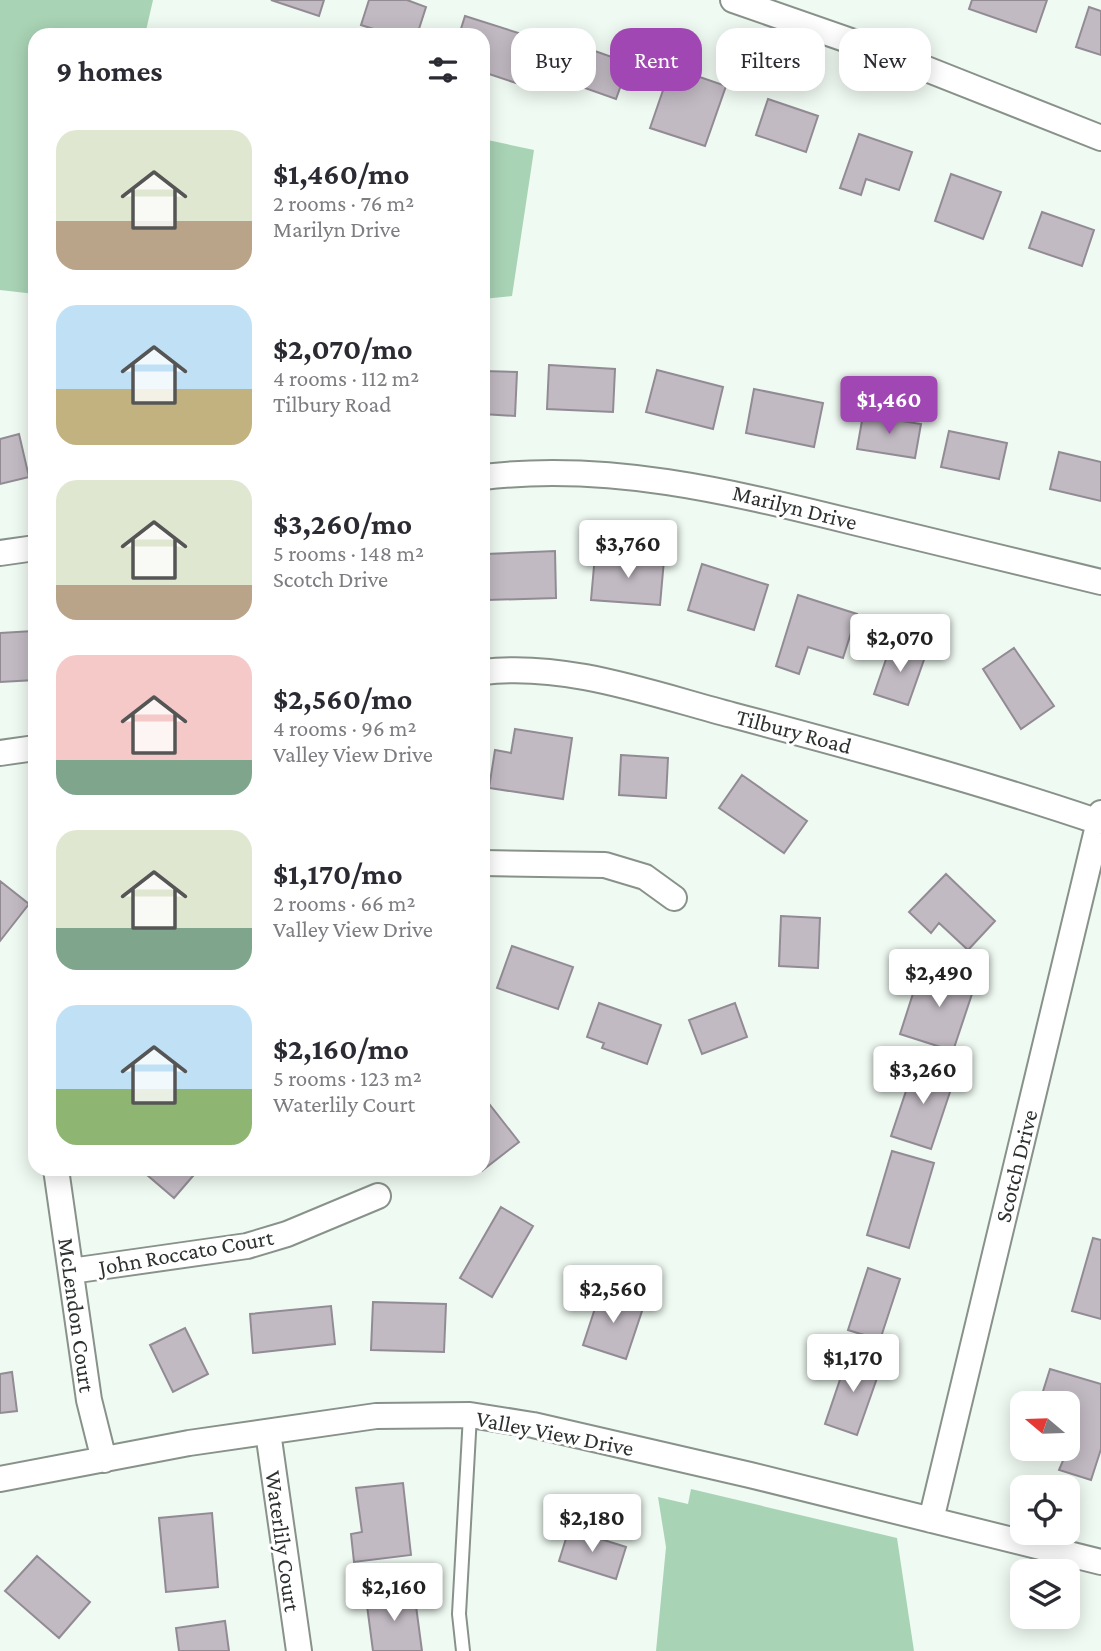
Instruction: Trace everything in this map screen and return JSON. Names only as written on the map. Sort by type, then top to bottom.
[{"type":"street","points":[[733,0],[891,54],[1101,138]]},
{"type":"street","name":"Marilyn Drive","points":[[490,477],[573,471],[645,477],[708,487],[1101,582]]},
{"type":"street","points":[[0,553],[28,549]]},
{"type":"street","name":"Tilbury Road","points":[[490,671],[505,669],[559,672],[670,698],[938,770],[1100,818]]},
{"type":"street","points":[[0,753],[28,749]]},
{"type":"street","name":"Scotch Drive","points":[[930,1520],[1100,818]]},
{"type":"street","points":[[490,863],[605,865],[645,877],[674,898]]},
{"type":"street","name":"McLendon Court","points":[[57,1176],[89,1400],[104,1460]]},
{"type":"street","name":"John Roccato Court","points":[[71,1271],[247,1246],[286,1234],[378,1196]]},
{"type":"street","name":"Valley View Drive","points":[[0,1479],[376,1416],[470,1415],[560,1431],[1101,1562]]},
{"type":"street","name":"Waterlily Court","points":[[268,1432],[299,1651]]},
{"type":"lane","points":[[463,1651],[459,1614],[470,1415]]},
{"type":"green space","points":[[0,0],[153,0],[147,28],[28,28],[28,293],[0,290]]},
{"type":"green space","points":[[490,141],[534,150],[512,296],[490,298]]},
{"type":"green space","points":[[691,1489],[897,1538],[914,1651],[656,1651],[666,1547],[658,1497],[688,1504]]},
{"type":"building","points":[[271,0],[324,0],[319,16]]},
{"type":"building","points":[[369,0],[407,0],[426,7],[419,28],[370,28],[361,25]]},
{"type":"building","points":[[972,0],[1047,0],[1036,32],[969,9]]},
{"type":"building","points":[[1089,7],[1101,11],[1101,55],[1076,47]]},
{"type":"building","points":[[465,16],[511,31],[511,81],[490,74],[490,28],[461,28]]},
{"type":"building","points":[[596,51],[610,56],[610,91],[619,91],[616,99],[593,91],[596,91]]},
{"type":"building","points":[[702,78],[716,83],[716,91],[724,91],[705,146],[650,128],[663,91],[702,91]]},
{"type":"building","points":[[768,99],[818,116],[806,152],[756,135]]},
{"type":"building","points":[[859,134],[912,152],[899,190],[866,179],[861,195],[840,188]]},
{"type":"building","points":[[951,174],[1001,192],[983,239],[935,221]]},
{"type":"building","points":[[1042,212],[1094,230],[1082,266],[1029,248]]},
{"type":"building","points":[[549,365],[615,369],[613,412],[547,409]]},
{"type":"building","points":[[657,370],[723,387],[713,429],[646,412]]},
{"type":"building","points":[[490,371],[517,372],[515,416],[490,414]]},
{"type":"building","points":[[754,389],[823,403],[814,447],[746,433]]},
{"type":"building","points":[[863,415],[921,424],[915,458],[857,449]]},
{"type":"building","points":[[949,431],[1007,443],[999,479],[941,467]]},
{"type":"building","points":[[19,434],[28,477],[0,484],[0,439]]},
{"type":"building","points":[[1059,452],[1101,462],[1101,501],[1050,489]]},
{"type":"building","points":[[555,551],[556,598],[490,600],[490,554]]},
{"type":"building","points":[[595,555],[664,560],[660,605],[591,600]]},
{"type":"building","points":[[702,564],[768,585],[754,630],[688,610]]},
{"type":"building","points":[[798,595],[857,614],[843,658],[808,647],[799,674],[776,666]]},
{"type":"building","points":[[28,631],[28,680],[0,682],[0,633]]},
{"type":"building","points":[[892,642],[926,654],[908,705],[874,694]]},
{"type":"building","points":[[1014,648],[1054,706],[1021,729],[983,669]]},
{"type":"building","points":[[515,729],[572,738],[563,799],[490,788],[495,750],[511,753]]},
{"type":"building","points":[[621,755],[668,758],[666,798],[619,795]]},
{"type":"building","points":[[742,775],[807,821],[784,853],[719,808]]},
{"type":"building","points":[[946,874],[995,921],[968,950],[939,923],[931,933],[909,912]]},
{"type":"building","points":[[0,881],[28,905],[0,941]]},
{"type":"building","points":[[781,916],[820,918],[818,968],[779,966]]},
{"type":"building","points":[[512,946],[573,967],[558,1009],[497,988]]},
{"type":"building","points":[[938,967],[977,979],[953,1051],[900,1034],[918,978],[933,983]]},
{"type":"building","points":[[599,1003],[661,1025],[647,1064],[602,1048],[604,1043],[587,1037]]},
{"type":"building","points":[[735,1003],[747,1037],[702,1054],[689,1020]]},
{"type":"building","points":[[915,1064],[955,1077],[931,1149],[891,1136]]},
{"type":"building","points":[[490,1105],[519,1142],[490,1165]]},
{"type":"building","points":[[892,1151],[934,1163],[909,1248],[867,1235]]},
{"type":"building","points":[[148,1176],[193,1176],[174,1198]]},
{"type":"building","points":[[501,1207],[533,1226],[492,1297],[460,1278]]},
{"type":"building","points":[[1093,1238],[1101,1240],[1101,1319],[1072,1311]]},
{"type":"building","points":[[868,1268],[900,1279],[880,1340],[848,1330]]},
{"type":"building","points":[[601,1290],[644,1305],[626,1359],[583,1345]]},
{"type":"building","points":[[373,1302],[446,1304],[444,1352],[371,1350]]},
{"type":"building","points":[[331,1306],[335,1344],[253,1353],[250,1314]]},
{"type":"building","points":[[185,1328],[208,1374],[173,1392],[150,1345]]},
{"type":"building","points":[[849,1353],[882,1364],[857,1435],[825,1424]]},
{"type":"building","points":[[1050,1369],[1101,1384],[1101,1449],[1091,1480],[1059,1470],[1063,1461],[1080,1461],[1080,1391],[1043,1391]]},
{"type":"building","points":[[12,1372],[17,1411],[0,1413],[0,1374]]},
{"type":"building","points":[[403,1483],[411,1555],[354,1562],[351,1534],[362,1532],[356,1488]]},
{"type":"building","points":[[212,1513],[218,1587],[166,1592],[159,1518]]},
{"type":"building","points":[[569,1529],[626,1547],[616,1579],[559,1561]]},
{"type":"building","points":[[37,1556],[90,1602],[59,1638],[5,1591]]},
{"type":"building","points":[[414,1591],[422,1651],[373,1651],[366,1598]]},
{"type":"building","points":[[225,1621],[229,1651],[179,1651],[176,1628]]}]
